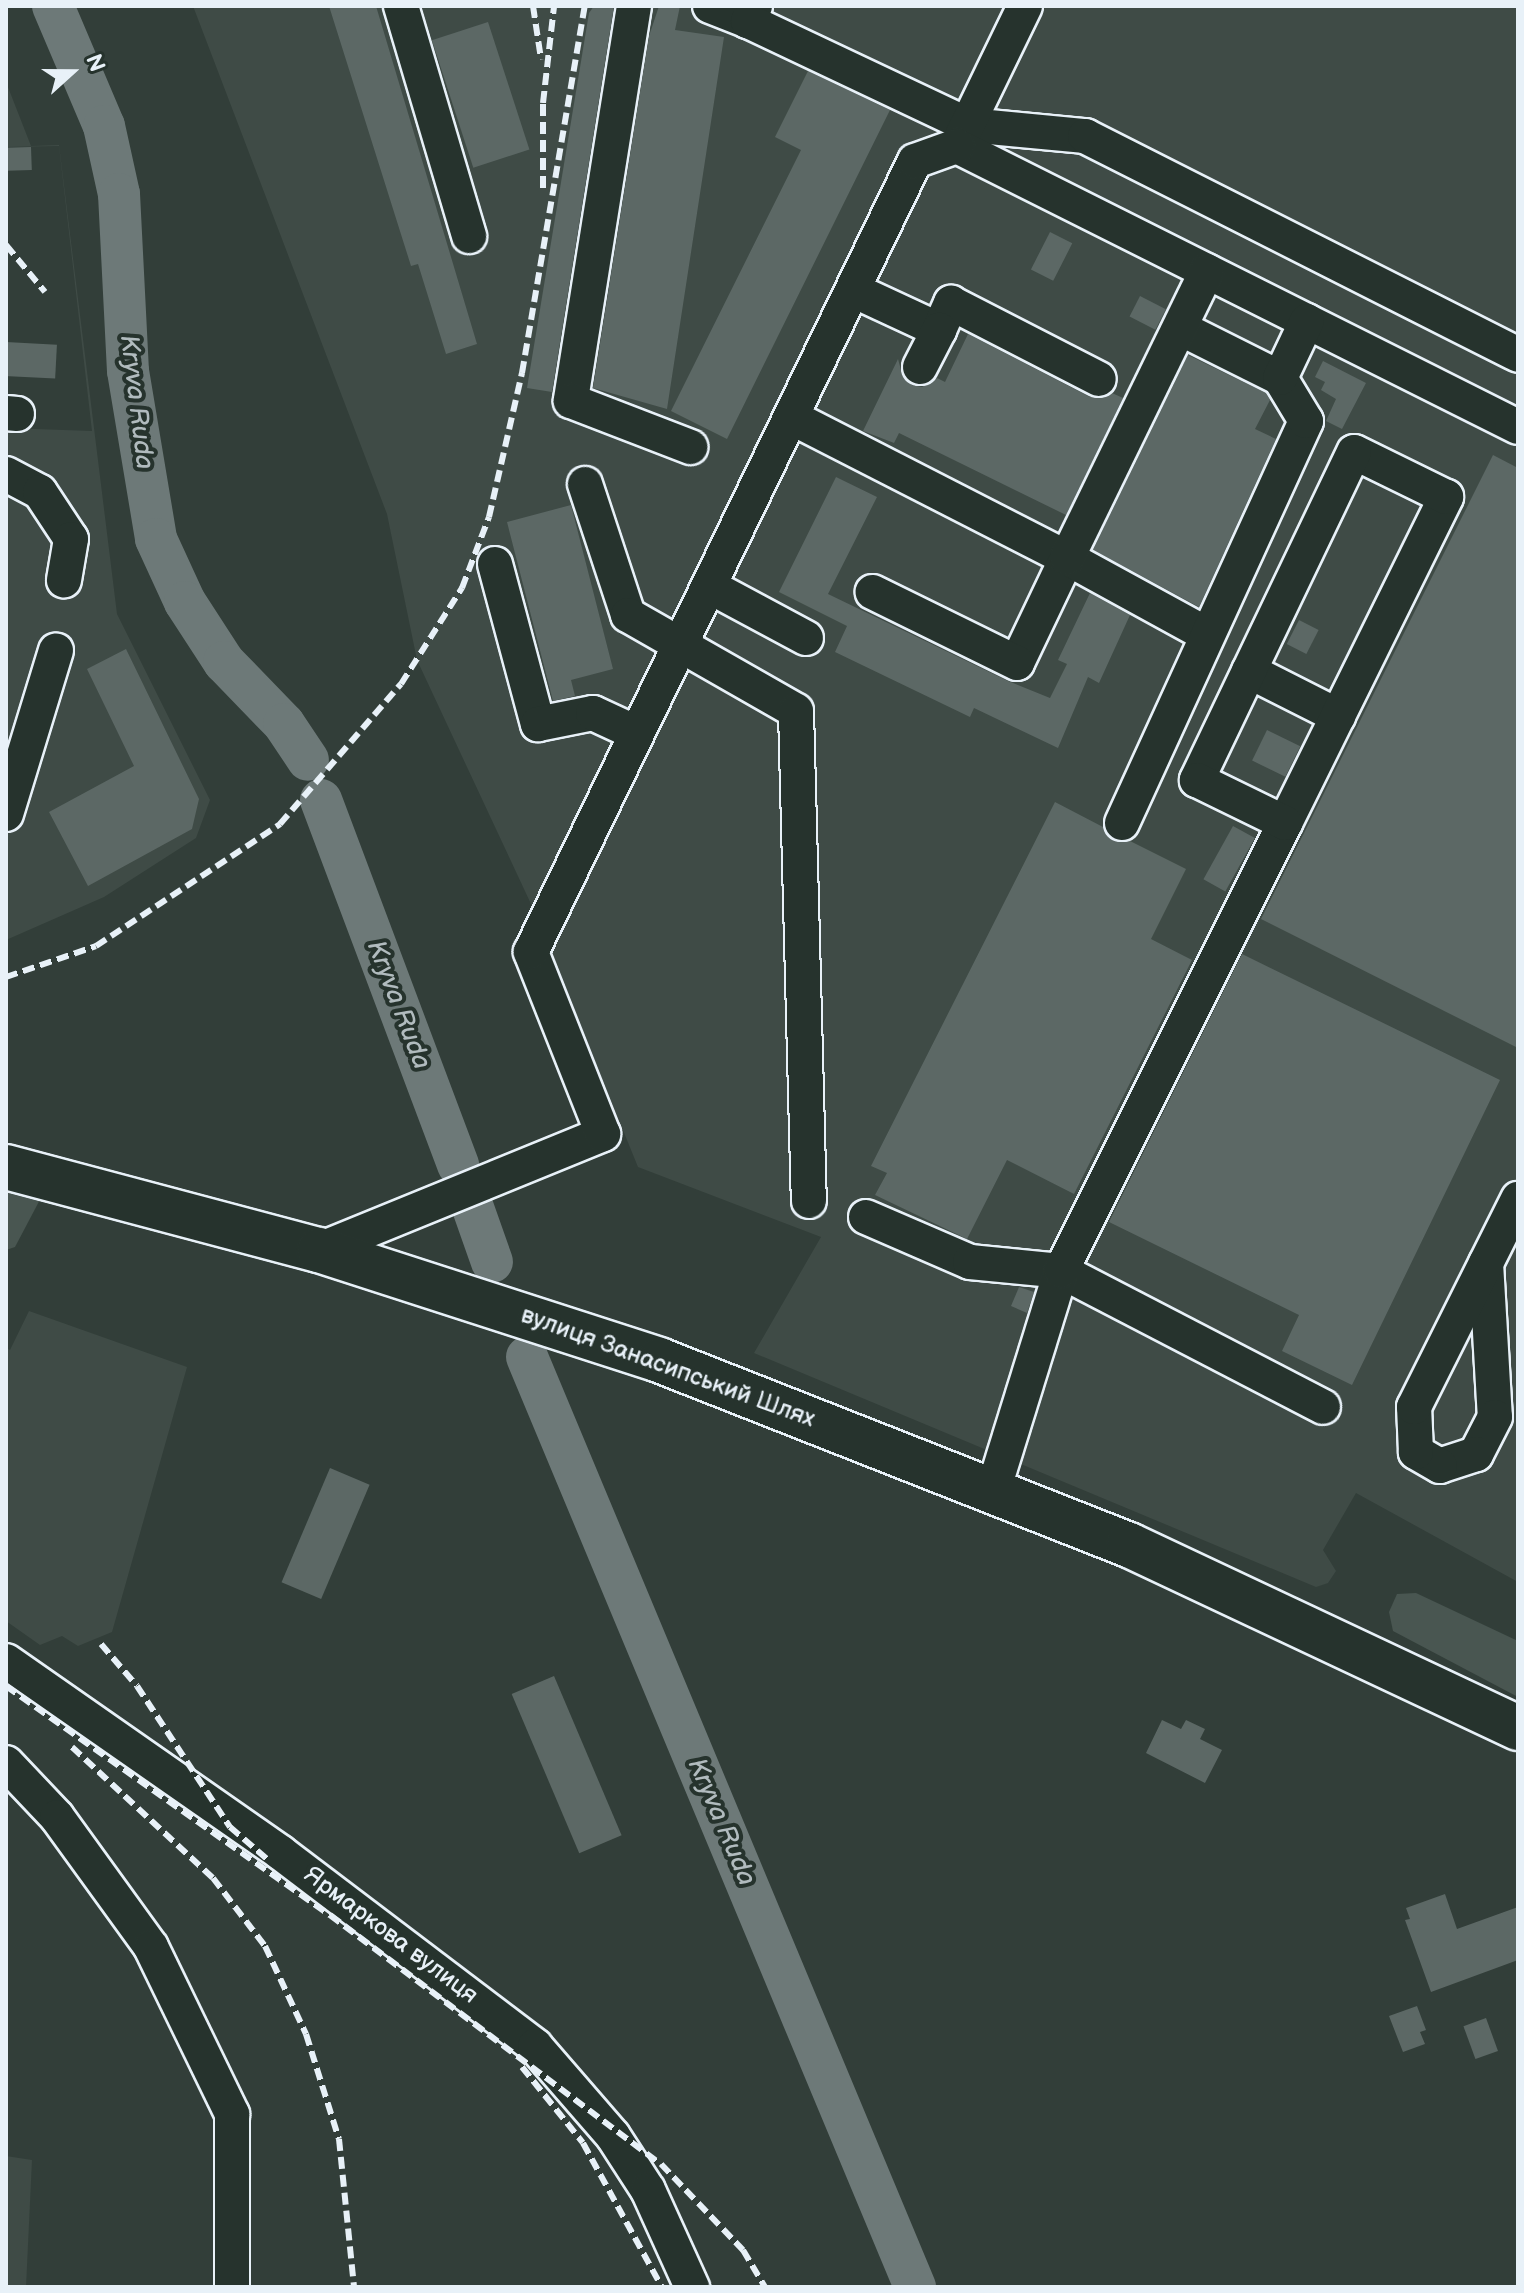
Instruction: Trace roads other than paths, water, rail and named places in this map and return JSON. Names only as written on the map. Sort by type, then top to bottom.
[{"type":"main road","name":"вулиця Занасипський Шлях","points":[[6,1167],[319,1250],[659,1360],[993,1491],[1310,1627],[1518,1728]]},
{"type":"street","points":[[401,6],[469,236]]},
{"type":"street","points":[[634,6],[571,401],[690,447]]},
{"type":"street","points":[[710,6],[752,14],[962,136],[1207,271],[1518,427]]},
{"type":"street","points":[[962,136],[1025,6]]},
{"type":"street","points":[[319,1250],[603,1134],[531,952],[915,161],[962,136],[1085,136],[1518,355]]},
{"type":"street","points":[[873,592],[1017,663],[1207,271]]},
{"type":"street","points":[[853,290],[939,330]]},
{"type":"street","points":[[920,367],[951,303],[1099,379]]},
{"type":"street","points":[[1280,378],[1307,321]]},
{"type":"street","points":[[1122,823],[1306,421],[1280,378],[1180,328]]},
{"type":"street","points":[[791,417],[1067,558],[1206,634]]},
{"type":"street","points":[[993,1491],[1061,1271],[1285,823],[1446,497],[1354,452],[1197,780],[1285,823]]},
{"type":"street","points":[[6,474],[40,492],[71,539],[64,580]]},
{"type":"street","points":[[585,484],[628,615],[796,711],[809,1201]]},
{"type":"street","points":[[495,564],[538,724],[593,713],[636,733]]},
{"type":"street","points":[[709,586],[806,638]]},
{"type":"street","points":[[6,814],[56,650]]},
{"type":"street","points":[[1249,671],[1338,716]]},
{"type":"street","points":[[1486,1263],[1495,1417],[1476,1454],[1440,1466],[1416,1452],[1414,1407],[1486,1263],[1518,1199]]},
{"type":"street","points":[[866,1217],[970,1262],[1061,1271],[1323,1407]]},
{"type":"street","name":"Ярмаркова вулиця","points":[[6,1661],[281,1853],[535,2046],[613,2136],[648,2190],[692,2287]]},
{"type":"street","points":[[6,1763],[57,1817],[151,1947],[232,2114],[232,2287]]},
{"type":"waterway","name":"Kryva Ruda","points":[[53,6],[104,126],[119,194],[128,371],[156,539],[185,602],[224,662],[284,724],[308,760]]},
{"type":"waterway","name":"Kryva Ruda","points":[[321,800],[458,1165]]},
{"type":"waterway","points":[[473,1208],[492,1262]]},
{"type":"waterway","name":"Kryva Ruda","points":[[527,1357],[915,2287]]},
{"type":"railway","points":[[533,6],[541,59]]},
{"type":"railway","points":[[543,188],[543,103],[554,6]]},
{"type":"railway","points":[[6,977],[96,946],[280,824],[401,684],[462,588],[489,517],[522,373],[585,6]]},
{"type":"railway","points":[[6,245],[45,292]]},
{"type":"railway","points":[[101,1644],[137,1686],[230,1827],[267,1859]]},
{"type":"railway","points":[[6,1686],[330,1915],[661,2164],[743,2250],[765,2287]]},
{"type":"railway","points":[[72,1747],[213,1878],[265,1946],[306,2034],[339,2139],[354,2287]]},
{"type":"railway","points":[[522,2067],[583,2143],[662,2287]]}]
